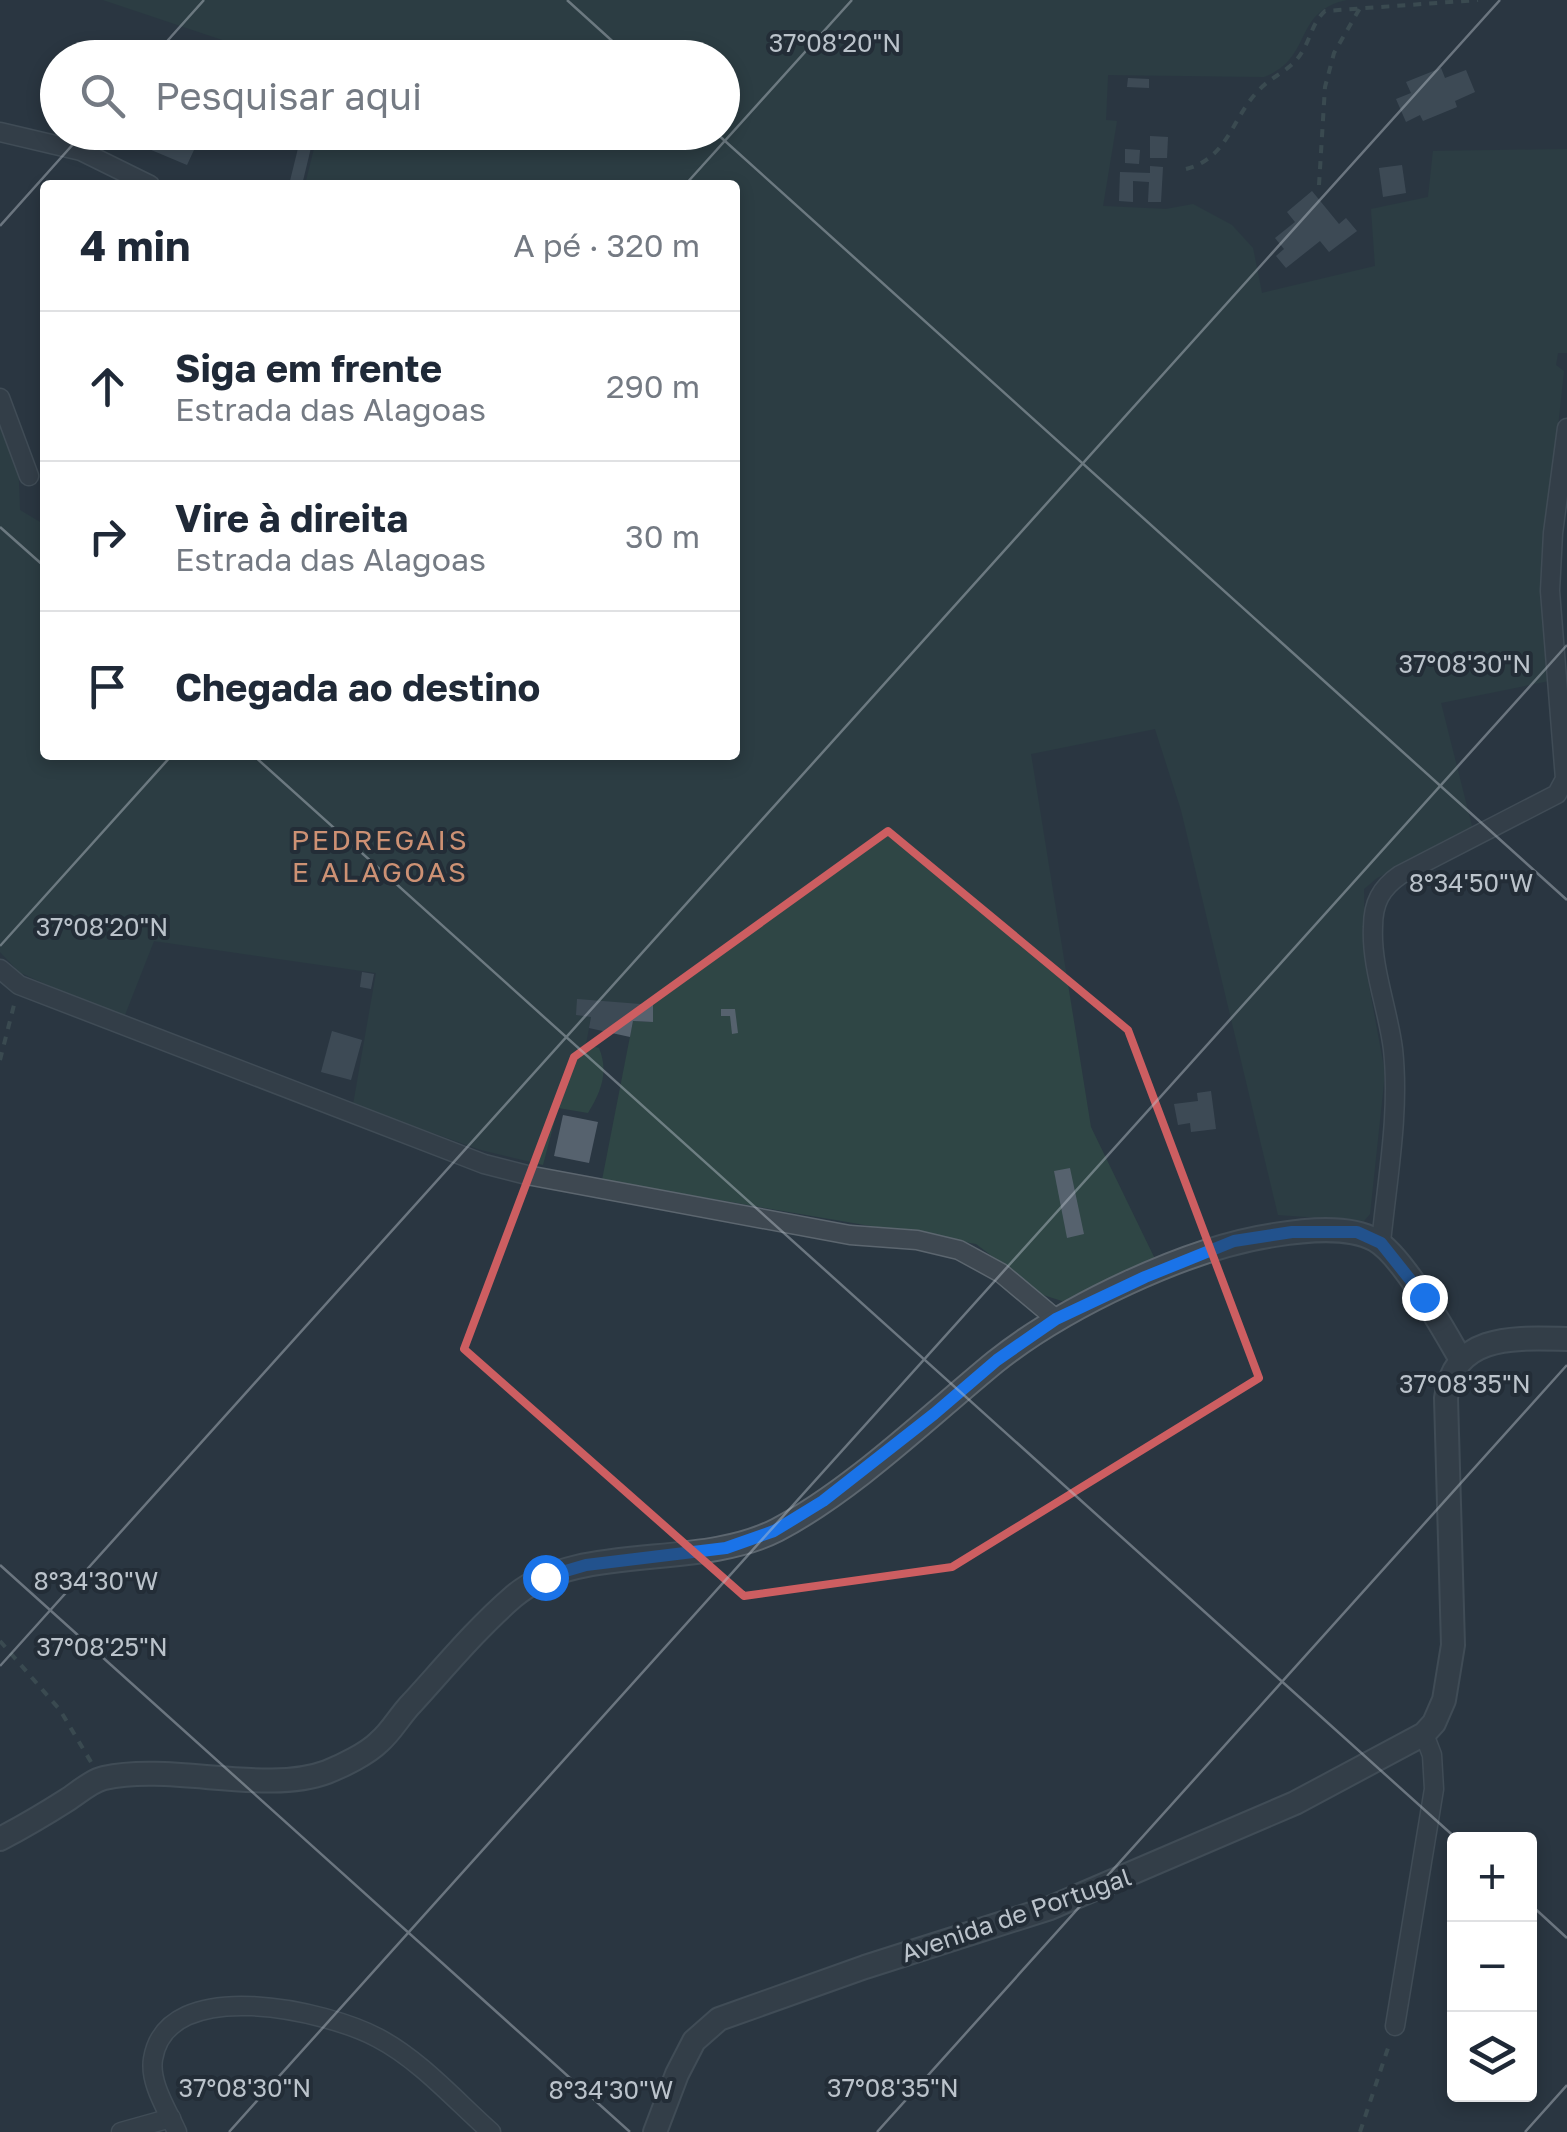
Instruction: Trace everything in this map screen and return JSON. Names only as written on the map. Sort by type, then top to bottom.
[{"type":"street","points":[[0,132],[40,141]]},
{"type":"street","points":[[77,150],[140,180]]},
{"type":"street","points":[[0,398],[29,476]]},
{"type":"street","points":[[1381,1243],[1394,1104],[1393,1051],[1372,927],[1378,895],[1400,875],[1558,794],[1565,779],[1550,591],[1552,532],[1567,428]]},
{"type":"street","points":[[0,969],[20,985],[484,1164],[850,1234],[917,1240],[959,1250],[1001,1273],[1056,1319]]},
{"type":"street","points":[[0,1839],[101,1779],[181,1774],[270,1780],[325,1773],[378,1744],[514,1596],[545,1577],[586,1565],[726,1548],[774,1531],[823,1501],[997,1360],[1056,1319],[1234,1241],[1292,1232],[1357,1232],[1381,1243],[1424,1297],[1460,1358]]},
{"type":"street","points":[[1395,2026],[1434,1789],[1432,1755],[1424,1734],[1434,1723],[1444,1700],[1452,1644],[1448,1377],[1460,1358],[1478,1348],[1567,1339]]},
{"type":"street","name":"Avenida de Portugal","points":[[654,2132],[694,2042],[719,2019],[1050,1908],[1295,1802],[1424,1734]]},
{"type":"street","points":[[121,2132],[174,2125],[159,2094],[152,2062],[160,2038],[186,2017],[219,2006],[278,2008],[334,2018],[381,2039],[491,2132]]},
{"type":"path","points":[[1186,169],[1217,154],[1260,88],[1281,76],[1302,54],[1317,19],[1326,11],[1478,0]]},
{"type":"path","points":[[1319,185],[1325,87],[1334,53],[1360,8]]},
{"type":"path","points":[[0,1060],[20,985]]},
{"type":"path","points":[[0,1641],[60,1710],[101,1779]]},
{"type":"path","points":[[1360,2132],[1395,2026]]},
{"type":"highlighted area","points":[[888,831],[1128,1030],[1259,1378],[952,1567],[744,1596],[464,1349],[574,1057]]},
{"type":"green space","points":[[103,0],[1347,0],[1318,14],[1290,58],[1264,77],[1108,75],[1106,120],[1117,121],[1103,206],[1166,209],[1193,204],[1232,225],[1253,248],[1262,293],[1375,266],[1371,209],[1428,197],[1433,151],[1567,149],[1567,353],[1558,353],[1556,365],[1564,371],[1544,555],[1549,681],[1441,703],[1473,830],[1377,878],[1364,889],[1365,964],[1385,1073],[1370,1214],[1364,1221],[1278,1215],[1181,810],[1155,729],[1031,754],[1091,1127],[1156,1261],[1077,1298],[1062,1301],[1043,1295],[976,1244],[602,1180],[633,1021],[653,1022],[652,1005],[578,1000],[576,1015],[591,1017],[586,1044],[599,1048],[602,1082],[588,1113],[558,1108],[543,1165],[481,1150],[353,1105],[376,973],[154,941],[123,1020],[19,972],[0,952],[0,406],[18,458],[20,510],[40,522],[40,760],[740,760],[740,180],[306,180],[314,150],[740,150],[740,40],[222,40]]},
{"type":"building","points":[[1441,68],[1445,78],[1466,70],[1475,92],[1455,101],[1457,107],[1423,121],[1420,115],[1406,122],[1396,99],[1411,93],[1406,82]]},
{"type":"building","points":[[1128,78],[1149,79],[1149,88],[1127,87]]},
{"type":"building","points":[[1150,136],[1168,137],[1167,158],[1150,158]]},
{"type":"building","points":[[1125,149],[1140,150],[1139,164],[1125,163]]},
{"type":"building","points":[[151,150],[194,150],[187,165]]},
{"type":"building","points":[[298,150],[310,150],[303,180],[290,180]]},
{"type":"building","points":[[1402,165],[1406,193],[1383,197],[1379,168]]},
{"type":"building","points":[[1150,166],[1163,167],[1161,202],[1148,202],[1149,182],[1133,181],[1133,202],[1119,201],[1120,172],[1150,173]]},
{"type":"building","points":[[1312,191],[1339,224],[1346,218],[1357,231],[1329,252],[1320,241],[1286,268],[1276,256],[1284,249],[1275,238],[1295,222],[1287,212]]},
{"type":"building","points":[[362,972],[374,974],[371,989],[360,987]]},
{"type":"building","points":[[577,999],[653,1005],[653,1022],[633,1021],[630,1037],[589,1028],[591,1017],[576,1015]]},
{"type":"building","points":[[721,1009],[735,1009],[738,1033],[732,1034],[730,1016],[721,1016]]},
{"type":"building","points":[[332,1031],[362,1040],[351,1080],[321,1072]]},
{"type":"building","points":[[1211,1091],[1216,1129],[1191,1132],[1190,1123],[1178,1125],[1174,1104],[1198,1101],[1197,1093]]},
{"type":"building","points":[[563,1115],[598,1122],[589,1163],[554,1156]]},
{"type":"building","points":[[1070,1168],[1084,1234],[1067,1238],[1054,1171]]},
{"type":"district","name":"PEDREGAIS E ALAGOAS","points":[[380,856]]},
{"type":"route","points":[[545,1577],[586,1565],[726,1548],[774,1531],[823,1501],[997,1360],[1056,1319],[1234,1241],[1292,1232],[1357,1232],[1381,1243],[1424,1297]]}]
